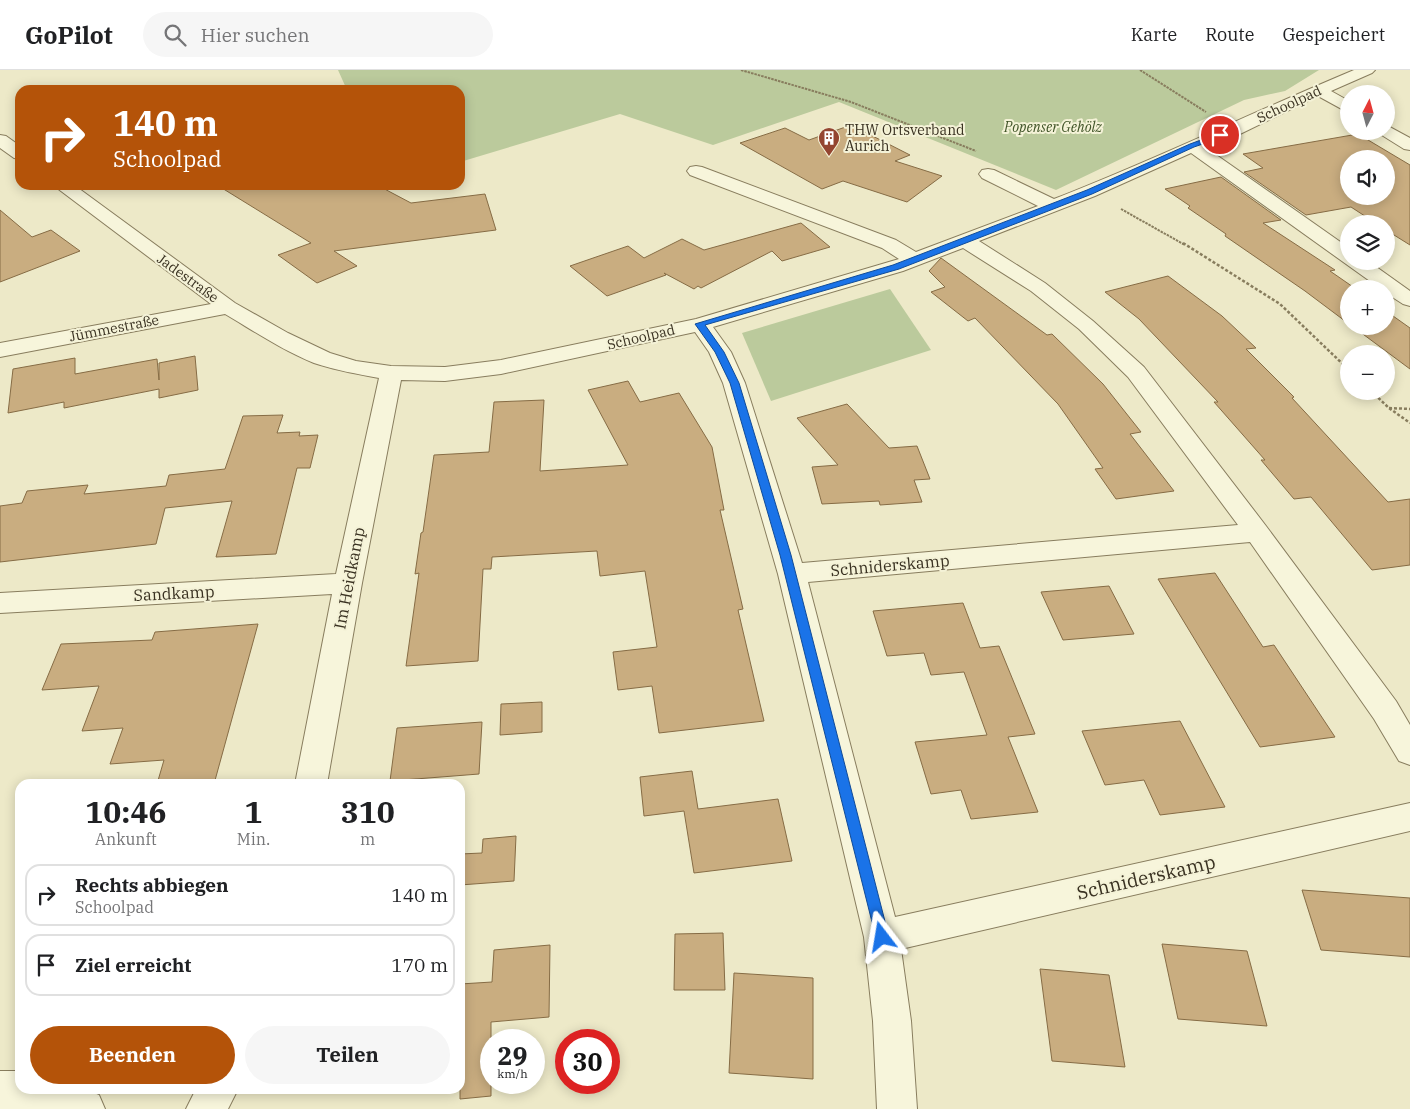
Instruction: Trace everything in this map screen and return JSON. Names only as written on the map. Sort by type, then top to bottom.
[{"type":"street","name":"Schoolpad","points":[[322,358],[354,367],[391,373],[445,374],[501,367],[700,324],[896,267],[965,241],[1089,192],[1192,146],[1234,130],[1366,70]]},
{"type":"street","points":[[1319,90],[1340,103]]},
{"type":"street","points":[[1395,136],[1410,145]]},
{"type":"street","points":[[0,140],[15,150]]},
{"type":"street","points":[[1192,146],[1340,251]]},
{"type":"street","points":[[696,171],[889,244],[915,260]]},
{"type":"street","points":[[988,174],[1053,206]]},
{"type":"street","name":"Jadestraße","points":[[69,190],[228,307],[280,338],[322,358]]},
{"type":"street","points":[[965,241],[1038,287],[1086,325],[1136,372],[1257,532],[1385,710],[1410,752]]},
{"type":"street","points":[[1368,270],[1410,300]]},
{"type":"street","name":"Jümmestraße","points":[[0,350],[228,307]]},
{"type":"street","points":[[700,324],[720,352],[734,383],[792,574],[882,937],[892,1021],[897,1109]]},
{"type":"street","name":"Im Heidkamp","points":[[312,779],[348,582],[391,373]]},
{"type":"street","name":"Schniderskamp","points":[[792,574],[1257,532]]},
{"type":"street","name":"Sandkamp","points":[[0,603],[348,582]]},
{"type":"street","name":"Schniderskamp","points":[[882,937],[1410,817]]},
{"type":"street","points":[[0,1091],[15,1090]]},
{"type":"street","points":[[33,1094],[85,1109]]},
{"type":"street","points":[[206,1109],[215,1094]]},
{"type":"path","points":[[741,70],[851,102],[977,151]]},
{"type":"path","points":[[1140,70],[1234,130]]},
{"type":"path","points":[[1089,192],[1164,232],[1280,304],[1340,361]]},
{"type":"path","points":[[1380,400],[1410,423]]},
{"type":"path","points":[[1388,408],[1410,409]]},
{"type":"green space","name":"Popenser Gehölz","points":[[338,70],[1319,70],[1285,91],[1244,100],[1056,190],[839,102],[713,145],[620,114],[465,160],[465,85],[345,85]]},
{"type":"green space","points":[[890,289],[931,350],[771,401],[742,333]]},
{"type":"building","name":"THW Ortsverband Aurich","points":[[851,125],[910,155],[895,161],[942,176],[907,202],[843,181],[822,189],[740,143],[785,128],[809,140]]},
{"type":"building","points":[[1340,137],[1340,140],[1368,140],[1385,150],[1340,150],[1340,205],[1395,205],[1395,156],[1410,165],[1410,245],[1395,236],[1395,215],[1363,215],[1351,207],[1306,215],[1244,172],[1263,168],[1243,154]]},
{"type":"building","points":[[1221,177],[1281,220],[1263,223],[1335,270],[1330,271],[1343,280],[1340,280],[1340,317],[1225,236],[1226,234],[1188,208],[1190,206],[1165,189]]},
{"type":"building","points":[[225,190],[386,190],[411,203],[485,194],[496,230],[334,251],[357,266],[317,283],[278,255],[311,243]]},
{"type":"building","points":[[0,210],[32,237],[51,230],[80,251],[0,282]]},
{"type":"building","points":[[801,223],[830,247],[782,261],[772,251],[701,288],[698,286],[694,289],[664,273],[666,275],[607,296],[570,266],[628,246],[644,258],[682,239],[704,250]]},
{"type":"building","points":[[941,258],[1047,335],[1052,334],[1103,384],[1141,432],[1130,434],[1174,491],[1116,499],[1095,469],[1103,468],[1058,404],[975,318],[968,321],[931,292],[945,287],[929,271]]},
{"type":"building","points":[[1168,276],[1222,316],[1256,348],[1246,349],[1294,397],[1292,398],[1388,502],[1410,499],[1410,565],[1372,570],[1311,497],[1294,499],[1261,460],[1265,460],[1214,402],[1218,402],[1139,319],[1105,292]]},
{"type":"building","points":[[1395,317],[1410,328],[1410,369],[1395,358],[1395,345],[1378,345],[1364,335],[1395,335]]},
{"type":"building","points":[[195,356],[198,390],[159,398],[159,389],[64,408],[64,402],[8,413],[13,369],[75,358],[75,374],[157,359],[159,380],[159,363]]},
{"type":"building","points":[[628,381],[640,402],[679,393],[712,447],[724,510],[720,510],[743,609],[738,610],[764,721],[659,733],[652,686],[618,690],[613,652],[657,647],[645,571],[600,576],[597,551],[492,557],[491,569],[483,569],[478,661],[406,666],[419,573],[415,574],[434,455],[489,452],[494,402],[544,400],[540,471],[628,465],[588,390]]},
{"type":"building","points":[[847,404],[889,448],[917,446],[930,479],[914,480],[922,502],[880,505],[879,501],[822,504],[812,467],[838,465],[797,418]]},
{"type":"building","points":[[283,415],[277,433],[300,432],[299,436],[318,435],[310,468],[297,468],[276,554],[216,557],[232,501],[165,508],[156,544],[0,562],[0,506],[22,503],[27,491],[88,485],[84,494],[166,486],[169,475],[225,469],[243,416]]},
{"type":"building","points":[[1215,573],[1263,647],[1274,645],[1335,737],[1260,747],[1158,579]]},
{"type":"building","points":[[1109,586],[1134,634],[1063,640],[1041,592]]},
{"type":"building","points":[[963,603],[980,648],[999,646],[1035,734],[1008,737],[1038,812],[971,819],[961,790],[931,794],[915,742],[987,735],[964,672],[931,675],[924,653],[887,656],[873,611]]},
{"type":"building","points":[[258,624],[215,779],[158,779],[164,760],[110,764],[123,728],[82,731],[99,686],[42,690],[61,644],[152,640],[155,632]]},
{"type":"building","points":[[542,702],[542,732],[500,735],[501,704]]},
{"type":"building","points":[[1180,721],[1225,807],[1160,815],[1144,780],[1105,785],[1082,731]]},
{"type":"building","points":[[482,722],[479,774],[390,779],[397,728]]},
{"type":"building","points":[[692,771],[698,809],[778,799],[792,861],[694,873],[684,811],[644,816],[640,777]]},
{"type":"building","points":[[516,836],[514,881],[465,885],[465,854],[482,853],[483,839]]},
{"type":"building","points":[[1302,890],[1410,898],[1410,957],[1321,950]]},
{"type":"building","points":[[723,933],[725,990],[674,990],[675,934]]},
{"type":"building","points":[[1162,944],[1247,951],[1267,1026],[1178,1019]]},
{"type":"building","points":[[550,945],[549,1017],[491,1022],[491,1029],[480,1029],[480,1094],[491,1094],[491,1096],[460,1099],[460,1094],[465,1094],[465,984],[492,982],[494,950]]},
{"type":"building","points":[[1040,969],[1109,975],[1125,1067],[1052,1061]]},
{"type":"building","points":[[734,973],[813,978],[813,1079],[729,1073]]},
{"type":"place","name":"THW Ortsverband Aurich","points":[[829,157]]},
{"type":"route","points":[[882,937],[792,574],[734,383],[720,352],[700,324],[896,267],[1089,192],[1220,135]]}]
